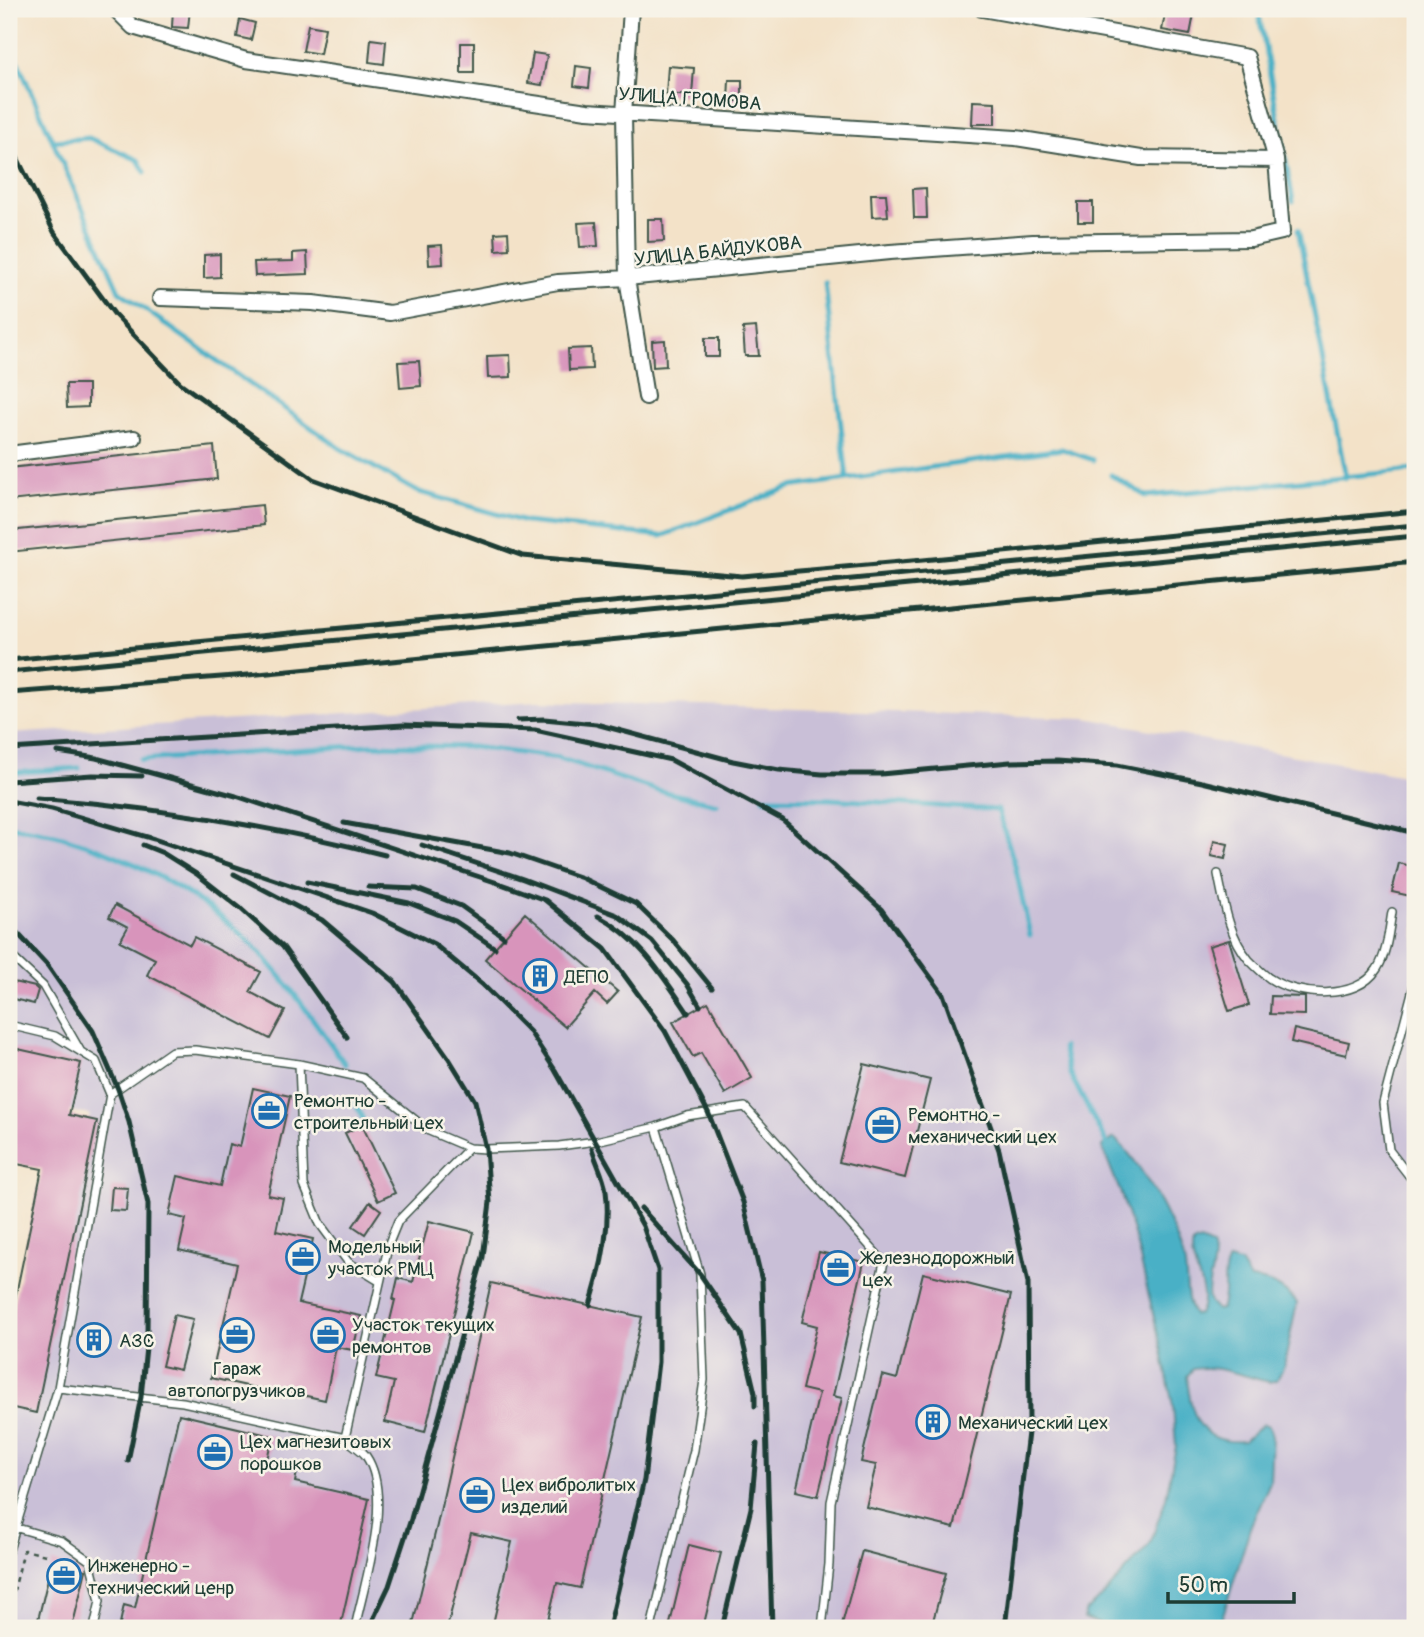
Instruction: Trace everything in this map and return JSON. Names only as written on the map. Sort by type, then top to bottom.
[{"type":"street","name":"УЛИЦА ГРОМОВА","points":[[115,9],[133,27],[246,60],[587,111],[1016,138],[1141,158],[1276,160]]},
{"type":"street","points":[[631,9],[624,114],[627,278],[646,397]]},
{"type":"street","points":[[982,9],[1247,57],[1276,160]]},
{"type":"street","name":"УЛИЦА БАЙДУКОВА","points":[[160,298],[313,303],[390,313],[558,282],[627,278],[890,252],[1033,242],[1251,239],[1282,232],[1276,160]]},
{"type":"street","points":[[9,454],[134,438]]},
{"type":"lane","points":[[1218,874],[1228,923],[1248,958],[1270,979],[1298,989],[1329,993],[1351,990],[1368,981],[1379,967],[1392,912]]},
{"type":"lane","points":[[9,954],[43,986],[82,1052]]},
{"type":"lane","points":[[1415,981],[1383,1103],[1389,1150],[1410,1177],[1415,1179]]},
{"type":"lane","points":[[9,1025],[55,1036],[96,1061],[110,1094],[58,1388],[9,1550]]},
{"type":"lane","points":[[110,1094],[172,1051],[195,1050],[299,1064],[363,1079],[429,1131],[469,1148],[559,1146],[596,1141],[656,1127],[687,1116],[746,1107],[884,1262],[831,1502],[829,1564],[821,1628]]},
{"type":"lane","points":[[299,1064],[304,1185],[320,1224],[348,1262],[379,1281]]},
{"type":"lane","points":[[651,1628],[694,1450],[704,1380],[700,1274],[656,1127]]},
{"type":"lane","points":[[345,1438],[389,1242],[398,1221],[469,1148]]},
{"type":"lane","points":[[58,1388],[183,1402],[345,1438],[365,1456],[377,1482],[379,1512],[355,1628]]},
{"type":"lane","points":[[14,1527],[62,1541],[90,1561],[100,1601],[94,1628]]},
{"type":"path","points":[[9,1611],[24,1550],[50,1556]]},
{"type":"shaded area","points":[[538,701],[1086,718],[1415,778],[1415,1628],[9,1628],[9,1371],[90,1115],[9,1098],[9,734]]},
{"type":"water","points":[[1114,1138],[1145,1177],[1172,1227],[1183,1256],[1188,1301],[1194,1315],[1199,1314],[1203,1305],[1202,1287],[1192,1252],[1193,1244],[1200,1241],[1212,1246],[1214,1254],[1208,1297],[1217,1310],[1221,1309],[1223,1303],[1225,1272],[1229,1260],[1240,1263],[1250,1279],[1276,1286],[1297,1303],[1284,1366],[1277,1380],[1270,1382],[1212,1368],[1193,1369],[1187,1376],[1194,1414],[1207,1432],[1229,1441],[1244,1441],[1263,1424],[1269,1426],[1272,1436],[1270,1482],[1251,1525],[1219,1628],[1111,1628],[1084,1618],[1085,1612],[1150,1544],[1166,1498],[1176,1446],[1173,1406],[1136,1241],[1102,1147]]},
{"type":"building","points":[[173,9],[190,9],[188,28],[172,27]]},
{"type":"building","points":[[1166,9],[1195,9],[1190,35],[1162,30]]},
{"type":"building","points":[[240,19],[255,23],[251,40],[237,37]]},
{"type":"building","points":[[308,25],[325,28],[320,54],[303,51]]},
{"type":"building","points":[[371,39],[386,41],[384,64],[369,62]]},
{"type":"building","points":[[461,43],[474,43],[474,73],[461,73]]},
{"type":"building","points":[[533,53],[547,55],[542,85],[528,83]]},
{"type":"building","points":[[576,66],[591,68],[589,88],[574,86]]},
{"type":"building","points":[[668,66],[694,68],[692,96],[666,94]]},
{"type":"building","points":[[729,80],[742,80],[742,101],[728,101]]},
{"type":"building","points":[[973,101],[995,102],[995,124],[972,124]]},
{"type":"building","points":[[926,188],[927,218],[914,218],[913,189]]},
{"type":"building","points":[[871,194],[886,194],[888,216],[872,217]]},
{"type":"building","points":[[1078,202],[1093,202],[1093,222],[1078,222]]},
{"type":"building","points":[[648,219],[663,219],[664,241],[648,242]]},
{"type":"building","points":[[596,222],[598,246],[580,247],[578,223]]},
{"type":"building","points":[[508,232],[509,249],[496,250],[495,233]]},
{"type":"building","points":[[442,245],[443,264],[429,265],[428,246]]},
{"type":"building","points":[[307,252],[308,274],[255,276],[254,262],[293,261],[293,253]]},
{"type":"building","points":[[220,254],[220,277],[204,278],[204,255]]},
{"type":"building","points":[[756,327],[759,356],[745,356],[743,328]]},
{"type":"building","points":[[705,338],[719,338],[719,357],[705,357]]},
{"type":"building","points":[[665,340],[666,366],[653,367],[652,341]]},
{"type":"building","points":[[591,348],[592,369],[569,370],[568,349]]},
{"type":"building","points":[[510,355],[511,377],[488,378],[487,356]]},
{"type":"building","points":[[419,361],[421,386],[400,388],[398,362]]},
{"type":"building","points":[[66,384],[88,384],[88,407],[67,408]]},
{"type":"building","points":[[214,446],[217,479],[9,501],[9,468]]},
{"type":"building","points":[[262,505],[264,525],[9,552],[9,531]]},
{"type":"building","points":[[1214,841],[1228,844],[1225,859],[1211,856]]},
{"type":"building","points":[[1399,863],[1415,867],[1415,897],[1392,892]]},
{"type":"building","points":[[115,905],[190,945],[194,937],[261,972],[250,992],[285,1011],[270,1039],[147,975],[155,959],[120,941],[128,927],[109,917]]},
{"type":"building","name":"ДЕПО","points":[[525,913],[618,992],[607,1004],[595,993],[565,1027],[485,959]]},
{"type":"building","points":[[1229,940],[1249,1005],[1229,1011],[1209,946]]},
{"type":"building","points":[[9,981],[35,987],[38,990],[34,1004],[9,998]]},
{"type":"building","points":[[1271,996],[1305,997],[1305,1015],[1270,1014]]},
{"type":"building","points":[[708,1002],[752,1078],[725,1094],[701,1053],[693,1057],[673,1022]]},
{"type":"building","points":[[1294,1029],[1349,1042],[1346,1055],[1291,1042]]},
{"type":"building","points":[[9,1047],[81,1063],[69,1115],[97,1121],[36,1413],[9,1407],[9,1328],[42,1169],[12,1163],[15,1146],[9,1144]]},
{"type":"building","points":[[864,1064],[930,1080],[905,1178],[839,1162]]},
{"type":"building","points":[[253,1088],[290,1096],[268,1195],[283,1198],[276,1231],[313,1239],[298,1303],[361,1316],[353,1350],[336,1347],[325,1400],[211,1378],[237,1264],[179,1250],[186,1219],[169,1215],[178,1176],[220,1186],[229,1144],[240,1147]]},
{"type":"building","points":[[362,1125],[395,1193],[378,1201],[345,1133]]},
{"type":"building","points":[[112,1187],[128,1188],[126,1211],[110,1210]]},
{"type":"building","points":[[370,1202],[381,1210],[365,1234],[353,1226]]},
{"type":"building","points":[[429,1221],[474,1232],[425,1432],[385,1422],[394,1382],[376,1378],[398,1278],[413,1282]]},
{"type":"building","points":[[819,1252],[864,1262],[833,1396],[842,1398],[818,1496],[796,1491],[819,1393],[802,1389],[817,1326],[802,1322]]},
{"type":"building","name":"Механический цех","points":[[923,1273],[1011,1295],[954,1528],[866,1507],[876,1465],[861,1462],[882,1375],[897,1379]]},
{"type":"building","points":[[491,1283],[642,1317],[580,1588],[557,1583],[546,1628],[492,1628],[512,1542],[471,1533],[447,1628],[412,1628],[437,1525]]},
{"type":"building","points":[[174,1315],[193,1319],[180,1370],[162,1366]]},
{"type":"building","points":[[179,1414],[272,1436],[266,1465],[297,1472],[295,1482],[369,1499],[340,1628],[119,1628],[124,1605],[135,1608]]},
{"type":"building","points":[[689,1545],[721,1553],[703,1628],[669,1628]]},
{"type":"building","points":[[862,1551],[946,1573],[931,1628],[841,1628]]},
{"type":"building","points":[[52,1562],[86,1570],[72,1628],[36,1628]]},
{"type":"waterway","points":[[12,9],[13,51],[119,291],[340,448],[416,491],[525,522],[662,536],[790,487],[1062,449],[1093,460]]},
{"type":"waterway","points":[[1258,9],[1293,201]]},
{"type":"waterway","points":[[53,141],[89,138],[138,160],[145,172]]},
{"type":"waterway","points":[[1298,229],[1346,478]]},
{"type":"waterway","points":[[825,282],[847,479]]},
{"type":"waterway","points":[[1111,475],[1146,496],[1415,470]]},
{"type":"waterway","points":[[141,760],[371,745],[473,747],[559,758],[656,790],[717,804]]},
{"type":"waterway","points":[[9,773],[79,768]]},
{"type":"waterway","points":[[764,798],[830,799],[998,810],[1015,865],[1030,935]]},
{"type":"waterway","points":[[9,826],[72,840],[103,851],[163,879],[218,915],[257,949],[345,1064]]},
{"type":"waterway","points":[[1063,1047],[1069,1072],[1107,1144]]},
{"type":"waterway","points":[[354,1100],[364,1122]]},
{"type":"railway","points":[[9,141],[54,232],[115,315],[180,383],[313,479],[523,556],[742,576],[1415,511]]},
{"type":"railway","points":[[9,660],[1415,525]]},
{"type":"railway","points":[[9,672],[1415,536]]},
{"type":"railway","points":[[9,693],[248,675],[1415,562]]},
{"type":"railway","points":[[518,720],[544,719],[596,724],[733,761],[779,770],[822,774],[881,774],[1010,762],[1057,761],[1117,765],[1202,782],[1415,833]]},
{"type":"railway","points":[[9,749],[403,725],[535,730],[671,760],[783,820],[881,909],[943,994],[999,1150],[1028,1283],[1029,1424],[1005,1628]]},
{"type":"railway","points":[[58,752],[96,758],[236,796],[501,884],[545,900],[605,949],[665,1031],[708,1112],[743,1202],[762,1281],[772,1628]]},
{"type":"railway","points":[[9,781],[92,775],[142,776]]},
{"type":"railway","points":[[37,798],[212,819],[385,855]]},
{"type":"railway","points":[[9,801],[52,809],[154,839],[372,913],[434,944],[482,984],[530,1032],[555,1070],[643,1226],[658,1270],[658,1362],[644,1480],[609,1628]]},
{"type":"railway","points":[[344,823],[510,853],[582,878],[636,904],[673,940],[712,988]]},
{"type":"railway","points":[[143,845],[163,853],[198,875],[283,947],[347,1037]]},
{"type":"railway","points":[[422,845],[523,879],[617,915],[652,941],[687,984],[700,1006]]},
{"type":"railway","points":[[234,874],[322,920],[395,982],[448,1057],[475,1101],[486,1149],[490,1202],[483,1257],[411,1519],[389,1586],[369,1628]]},
{"type":"railway","points":[[307,882],[409,903],[455,921],[495,948]]},
{"type":"railway","points":[[368,887],[417,889],[461,906],[504,937]]},
{"type":"railway","points":[[598,916],[638,946],[688,1013]]},
{"type":"railway","points":[[9,924],[48,966],[93,1031],[129,1122],[148,1204],[147,1337],[141,1397],[128,1461]]},
{"type":"railway","points":[[590,1305],[601,1263],[607,1220],[605,1186],[592,1149]]},
{"type":"railway","points":[[641,1208],[700,1274],[741,1334],[755,1393],[755,1406]]},
{"type":"railway","points":[[722,1628],[751,1508],[757,1444]]},
{"type":"place","name":"ДЕПО","points":[[540,976]]},
{"type":"place","name":"Ремонтно - строительный цех","points":[[269,1111]]},
{"type":"place","name":"Ремонтно - механический цех","points":[[883,1125]]},
{"type":"place","name":"Модельный участок РМЦ","points":[[303,1257]]},
{"type":"place","name":"Железнодорожный цех","points":[[838,1268]]},
{"type":"place","name":"Гараж автопогрузчиков","points":[[237,1335]]},
{"type":"place","name":"Участок текущих ремонтов","points":[[328,1335]]},
{"type":"place","name":"АЗС","points":[[94,1340]]},
{"type":"place","name":"Механический цех","points":[[933,1422]]},
{"type":"place","name":"Цех магнезитовых порошков","points":[[215,1452]]},
{"type":"place","name":"Цех вибролитых изделий","points":[[477,1495]]},
{"type":"place","name":"Инженерно - технический ценр","points":[[64,1576]]}]
